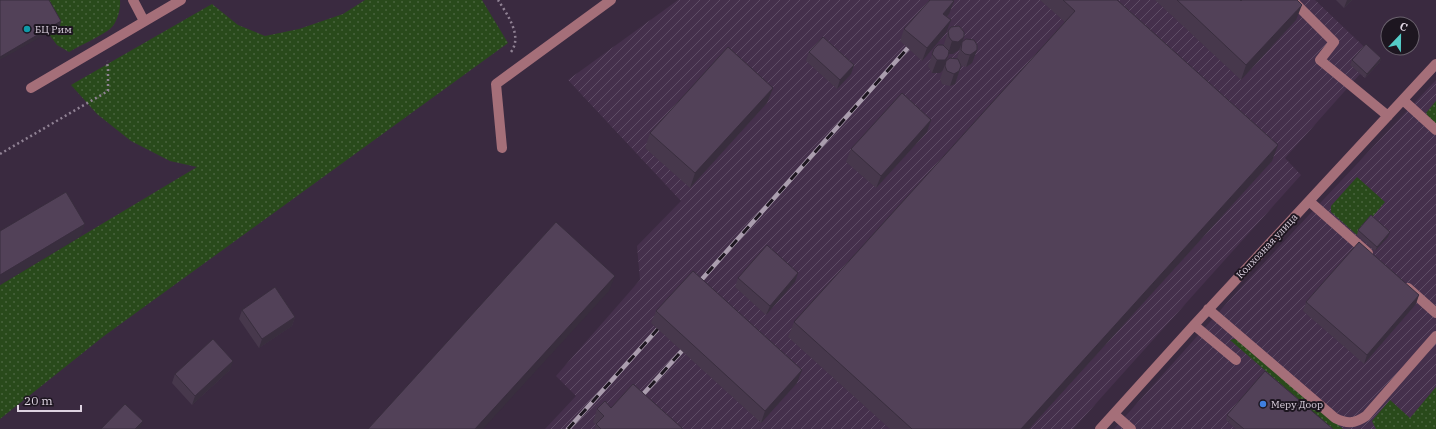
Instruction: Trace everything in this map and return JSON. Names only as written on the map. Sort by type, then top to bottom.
[{"type":"street","points":[[133,0],[144,21]]},
{"type":"street","points":[[32,88],[181,0]]},
{"type":"street","points":[[502,148],[496,84],[611,0]]},
{"type":"street","points":[[1292,0],[1334,42],[1320,60],[1388,116]]},
{"type":"street","name":"Колхозная улица","points":[[1100,429],[1208,309],[1436,64]]},
{"type":"street","points":[[1403,100],[1436,130]]},
{"type":"street","points":[[1309,201],[1378,262]]},
{"type":"street","points":[[1401,282],[1436,313]]},
{"type":"street","points":[[1208,309],[1335,418],[1344,422],[1352,422],[1366,416],[1436,336]]},
{"type":"street","points":[[1194,325],[1236,360]]},
{"type":"street","points":[[1114,414],[1131,429]]},
{"type":"path","points":[[498,0],[511,21],[516,38],[513,50],[508,56]]},
{"type":"path","points":[[0,154],[108,91],[108,70],[104,45]]},
{"type":"shaded area","points":[[678,0],[1315,0],[1380,62],[1365,78],[1360,74],[1285,158],[1301,175],[1073,429],[545,429],[576,396],[556,376],[640,280],[637,246],[681,201],[568,80]]},
{"type":"shaded area","points":[[1436,80],[1436,429],[1114,429],[1244,284]]},
{"type":"green space","points":[[45,0],[120,0],[120,4],[117,20],[110,29],[69,52],[57,45],[48,33]]},
{"type":"green space","points":[[365,0],[482,0],[508,43],[104,336],[0,419],[0,285],[197,167],[170,161],[131,141],[97,114],[71,85],[212,4],[238,25],[265,36],[299,29],[343,14]]},
{"type":"green space","points":[[1436,101],[1436,124],[1426,113]]},
{"type":"green space","points":[[1357,177],[1385,202],[1357,235],[1331,212],[1331,206]]},
{"type":"green space","points":[[1238,339],[1343,429],[1333,429],[1230,340]]},
{"type":"green space","points":[[1436,387],[1436,429],[1376,429],[1372,421],[1390,400],[1410,418]]},
{"type":"building","name":"БЦ Рим","points":[[0,0],[49,0],[61,21],[0,57]]},
{"type":"building","points":[[930,0],[954,1],[943,14],[951,20],[927,48],[904,29]]},
{"type":"building","points":[[1063,0],[1117,0],[1278,145],[1021,429],[912,429],[794,322],[1075,11]]},
{"type":"building","points":[[1177,0],[1297,0],[1302,5],[1246,65]]},
{"type":"building","points":[[959,26],[964,32],[964,37],[958,42],[952,41],[949,37],[948,31],[951,27]]},
{"type":"building","points":[[823,37],[854,65],[840,80],[809,52]]},
{"type":"building","points":[[966,39],[974,40],[977,45],[977,50],[970,55],[965,54],[961,50],[962,42]]},
{"type":"building","points":[[1366,44],[1381,58],[1367,74],[1352,60]]},
{"type":"building","points":[[938,45],[943,45],[949,51],[945,60],[937,60],[932,54]]},
{"type":"building","points":[[728,47],[773,88],[695,173],[650,133]]},
{"type":"building","points":[[950,58],[958,59],[961,66],[959,71],[954,74],[947,71],[945,66],[946,61]]},
{"type":"building","points":[[902,93],[931,120],[881,176],[851,149]]},
{"type":"building","points":[[66,192],[85,224],[0,275],[0,231]]},
{"type":"building","points":[[1371,215],[1390,232],[1377,247],[1358,230]]},
{"type":"building","points":[[556,222],[615,276],[475,429],[368,429]]},
{"type":"building","points":[[1359,242],[1419,295],[1367,355],[1306,302]]},
{"type":"building","points":[[767,245],[798,273],[770,306],[738,278]]},
{"type":"building","points":[[693,271],[802,370],[765,411],[656,311]]},
{"type":"building","points":[[275,287],[295,317],[262,339],[242,310]]},
{"type":"building","points":[[213,339],[233,361],[195,396],[175,374]]},
{"type":"building","points":[[1265,371],[1333,429],[1244,429],[1227,415]]},
{"type":"building","points":[[633,384],[683,429],[601,429],[596,424],[604,416],[597,409],[605,401],[611,408]]},
{"type":"building","points":[[125,404],[143,421],[135,429],[101,429]]},
{"type":"railway","points":[[695,287],[914,41]]},
{"type":"railway","points":[[568,429],[666,320]]},
{"type":"railway","points":[[637,401],[689,343]]},
{"type":"place","name":"БЦ Рим","points":[[27,29]]},
{"type":"place","name":"Меру Доор","points":[[1263,404]]}]
